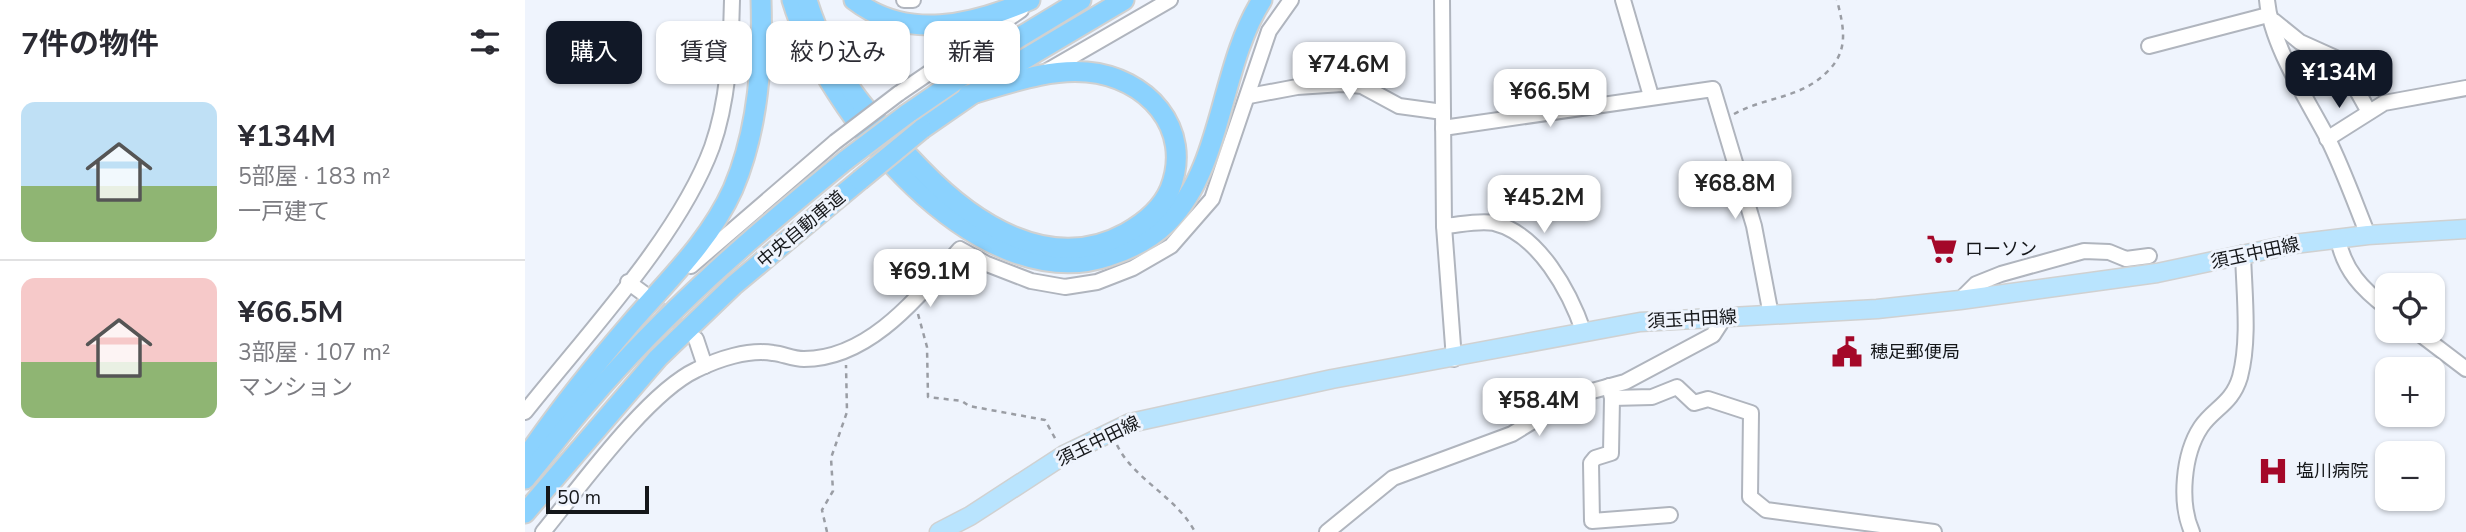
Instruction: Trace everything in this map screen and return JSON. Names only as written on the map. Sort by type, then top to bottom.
[{"type":"highway","points":[[525,459],[647,298],[693,254],[715,222],[743,162],[757,97],[761,0]]},
{"type":"highway","points":[[792,0],[824,74],[851,117],[878,148],[929,198],[985,241],[1022,257],[1055,264],[1100,260],[1136,246],[1168,222],[1182,205],[1203,165],[1239,43],[1262,0]]},
{"type":"highway","points":[[807,0],[826,48],[863,109],[939,188],[974,216],[1016,240],[1063,248],[1115,239],[1150,217],[1169,190],[1177,152],[1169,121],[1156,102],[1141,89],[1107,75],[1076,72],[1035,78],[968,95]]},
{"type":"highway","points":[[854,0],[875,14],[917,26],[958,23],[1030,0]]},
{"type":"highway","name":"中央自動車道","points":[[525,479],[588,401],[642,343],[726,262],[846,160],[907,114],[1014,40],[1081,0]]},
{"type":"highway","name":"中央自動車道","points":[[525,513],[658,358],[734,285],[922,129],[968,95],[1124,0]]},
{"type":"main road","name":"須玉中田線","points":[[939,532],[970,516],[1064,455],[1147,417],[1332,379],[1454,359],[1640,322],[1961,300],[2157,273],[2243,253],[2465,224]]},
{"type":"street","points":[[525,412],[628,282],[689,197],[712,146],[727,75],[732,0]]},
{"type":"street","points":[[904,0],[913,0]]},
{"type":"street","points":[[628,282],[647,298],[835,142],[898,94],[1036,0]]},
{"type":"street","points":[[1035,78],[1170,0]]},
{"type":"street","points":[[543,532],[632,425],[677,382],[705,366],[740,355],[774,353],[785,358],[807,359],[844,351],[881,330],[912,302],[960,249],[987,264],[1031,281],[1065,288],[1097,282],[1133,268],[1171,246],[1212,199],[1269,32],[1291,0]]},
{"type":"street","points":[[1442,0],[1444,226],[1454,359]]},
{"type":"street","points":[[1623,0],[1651,96]]},
{"type":"street","points":[[2149,46],[2268,7]]},
{"type":"street","points":[[2268,7],[2299,42],[2340,60],[2369,112]]},
{"type":"street","points":[[2268,7],[2368,235]]},
{"type":"street","points":[[1249,96],[1297,87],[1342,84],[1361,86],[1399,106],[1443,112]]},
{"type":"street","points":[[2327,139],[2384,103],[2447,94],[2466,88]]},
{"type":"street","points":[[1443,128],[1713,89],[1754,226],[1771,315]]},
{"type":"street","points":[[1444,226],[1490,222],[1511,229],[1554,270],[1574,305],[1584,333]]},
{"type":"street","points":[[2338,239],[2352,275],[2375,297]]},
{"type":"street","points":[[1961,300],[1976,284],[2001,274],[2084,251],[2109,251],[2126,259],[2149,256]]},
{"type":"street","points":[[2192,532],[2185,497],[2194,442],[2201,427],[2228,401],[2240,375],[2243,253]]},
{"type":"street","points":[[1610,392],[1713,335],[1724,318]]},
{"type":"street","points":[[696,339],[705,366]]},
{"type":"street","points":[[2432,343],[2466,369]]},
{"type":"street","points":[[1327,532],[1393,478],[1511,434],[1574,396],[1610,392],[1651,397],[1677,387],[1694,403],[1708,399],[1751,414],[1750,497],[1766,510],[1934,532]]},
{"type":"street","points":[[1610,392],[1611,453],[1595,458],[1591,463],[1592,521],[1670,515]]},
{"type":"path","points":[[1723,121],[1753,104],[1798,93],[1815,85],[1839,60],[1844,46],[1837,0]]},
{"type":"path","points":[[912,302],[923,327],[927,347],[928,397],[962,401],[969,406],[1045,420],[1064,455]]},
{"type":"path","points":[[827,532],[822,510],[834,491],[831,458],[847,412],[844,351]]},
{"type":"path","points":[[1111,432],[1131,469],[1174,505],[1195,532]]},
{"type":"tunnel","points":[[644,294],[692,336]]},
{"type":"place","name":"ローソン","points":[[1942,249]]},
{"type":"place","name":"穂足郵便局","points":[[1847,352]]},
{"type":"place","name":"塩川病院","points":[[2273,471]]}]
